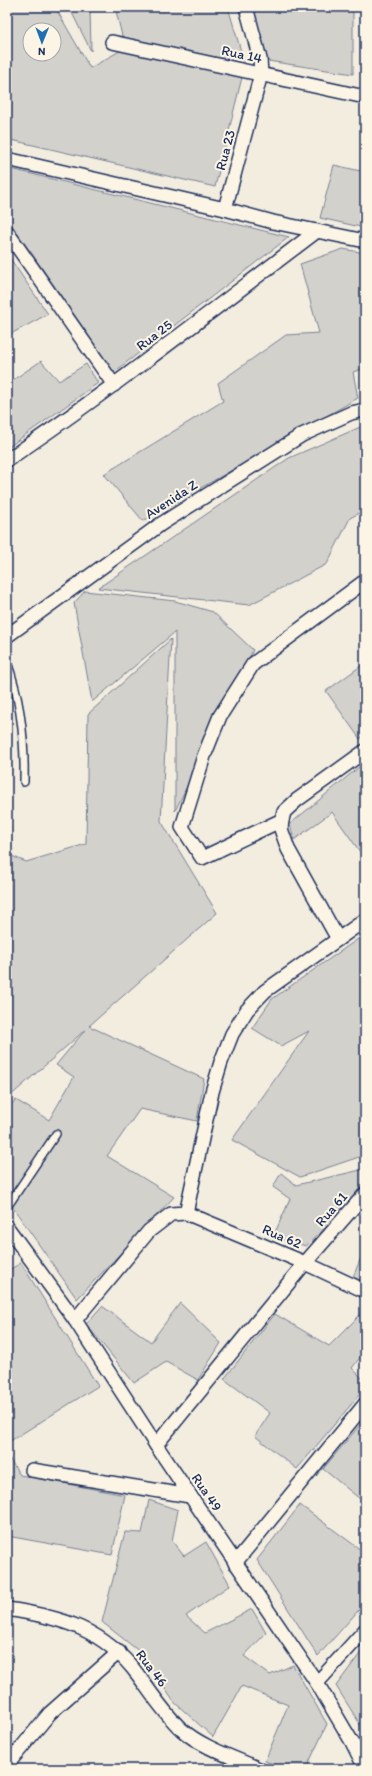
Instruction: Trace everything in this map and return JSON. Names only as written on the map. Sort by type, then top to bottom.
[{"type":"street","name":"Rua 23","points":[[225,209],[262,74],[260,59],[246,7]]},
{"type":"street","name":"Rua 14","points":[[112,42],[365,97]]},
{"type":"street","points":[[7,159],[365,241]]},
{"type":"street","name":"Rua 25","points":[[7,460],[67,420],[317,230]]},
{"type":"street","points":[[7,232],[114,385]]},
{"type":"street","name":"Avenida Z","points":[[7,636],[161,524],[302,435],[351,413],[365,410]]},
{"type":"street","points":[[282,820],[202,858],[182,827],[204,756],[220,716],[253,664],[365,581]]},
{"type":"street","points":[[338,939],[288,848],[281,829],[282,820],[284,812],[297,800],[365,750]]},
{"type":"street","points":[[75,1320],[149,1231],[171,1214],[186,1213],[212,1092],[232,1034],[247,1010],[265,991],[365,920]]},
{"type":"street","name":"Rua 61","points":[[156,1445],[305,1263],[365,1194]]},
{"type":"street","name":"Rua 62","points":[[186,1213],[305,1263],[365,1291]]},
{"type":"street","name":"Rua 49","points":[[9,1235],[75,1320],[156,1445],[316,1683],[352,1742],[365,1768]]},
{"type":"street","points":[[235,1563],[365,1404]]},
{"type":"street","points":[[32,1470],[190,1496]]},
{"type":"street","name":"Rua 46","points":[[7,1610],[49,1617],[82,1627],[119,1652],[138,1674],[160,1707],[182,1730],[207,1746],[259,1769]]},
{"type":"street","points":[[316,1683],[365,1630]]},
{"type":"street","points":[[7,1765],[50,1713],[119,1652]]},
{"type":"lane","points":[[7,662],[13,678],[20,714],[24,750],[24,782]]},
{"type":"lane","points":[[7,1207],[56,1134]]},
{"type":"shaded area","points":[[7,7],[55,7],[90,68],[125,48],[115,7],[228,7],[245,65],[215,187],[7,139]]},
{"type":"shaded area","points":[[69,7],[90,7],[91,51]]},
{"type":"shaded area","points":[[253,7],[353,7],[353,74],[268,61]]},
{"type":"shaded area","points":[[362,7],[365,7],[365,84]]},
{"type":"shaded area","points":[[334,165],[365,172],[365,228],[320,218]]},
{"type":"shaded area","points":[[7,168],[289,237],[114,372],[7,218]]},
{"type":"shaded area","points":[[343,249],[365,253],[365,368],[353,372],[358,398],[143,521],[104,474],[223,401],[218,383],[286,335],[319,333],[300,264]]},
{"type":"shaded area","points":[[7,254],[48,314],[7,336]]},
{"type":"shaded area","points":[[41,361],[59,381],[86,364],[98,383],[7,448],[7,384]]},
{"type":"shaded area","points":[[365,425],[365,510],[350,518],[327,564],[249,605],[98,588],[289,458]]},
{"type":"shaded area","points":[[85,591],[175,601],[213,612],[253,650],[175,811],[175,632],[92,702],[74,603]]},
{"type":"shaded area","points":[[171,639],[161,821],[217,913],[89,1026],[204,1079],[197,1121],[140,1109],[107,1156],[174,1197],[77,1299],[7,1199],[7,1108],[16,1100],[49,1120],[74,1077],[56,1065],[86,1029],[7,1099],[7,854],[26,862],[86,844],[88,714]]},
{"type":"shaded area","points":[[365,663],[365,735],[360,739],[326,691]]},
{"type":"shaded area","points":[[365,762],[365,859],[332,812],[294,840],[290,824]]},
{"type":"shaded area","points":[[365,934],[365,1155],[300,1177],[232,1140],[309,1031],[281,1046],[252,1028],[272,999]]},
{"type":"shaded area","points":[[365,1169],[365,1190],[306,1246],[273,1237],[290,1199],[273,1187],[281,1173],[296,1185]]},
{"type":"shaded area","points":[[365,1248],[365,1282],[353,1277]]},
{"type":"shaded area","points":[[21,1263],[98,1386],[7,1443],[7,1271]]},
{"type":"shaded area","points":[[180,1303],[221,1343],[198,1380],[166,1362],[134,1383],[86,1324],[102,1306],[151,1342]]},
{"type":"shaded area","points":[[365,1310],[365,1351],[352,1368],[365,1381],[365,1388],[297,1469],[255,1436],[270,1413],[224,1379],[275,1314],[329,1346]]},
{"type":"shaded area","points":[[365,1419],[365,1503],[323,1469]]},
{"type":"shaded area","points":[[7,1455],[20,1475],[125,1495],[112,1555],[7,1536]]},
{"type":"shaded area","points":[[149,1500],[178,1510],[172,1541],[184,1556],[206,1542],[230,1585],[186,1616],[205,1633],[252,1609],[266,1633],[244,1656],[270,1675],[293,1665],[327,1724],[306,1769],[287,1769],[265,1761],[288,1705],[242,1686],[213,1737],[174,1702],[140,1652],[102,1622],[125,1532],[142,1533]]},
{"type":"shaded area","points":[[300,1505],[365,1553],[365,1603],[318,1656],[257,1560]]},
{"type":"shaded area","points":[[365,1647],[365,1732],[336,1686]]}]
